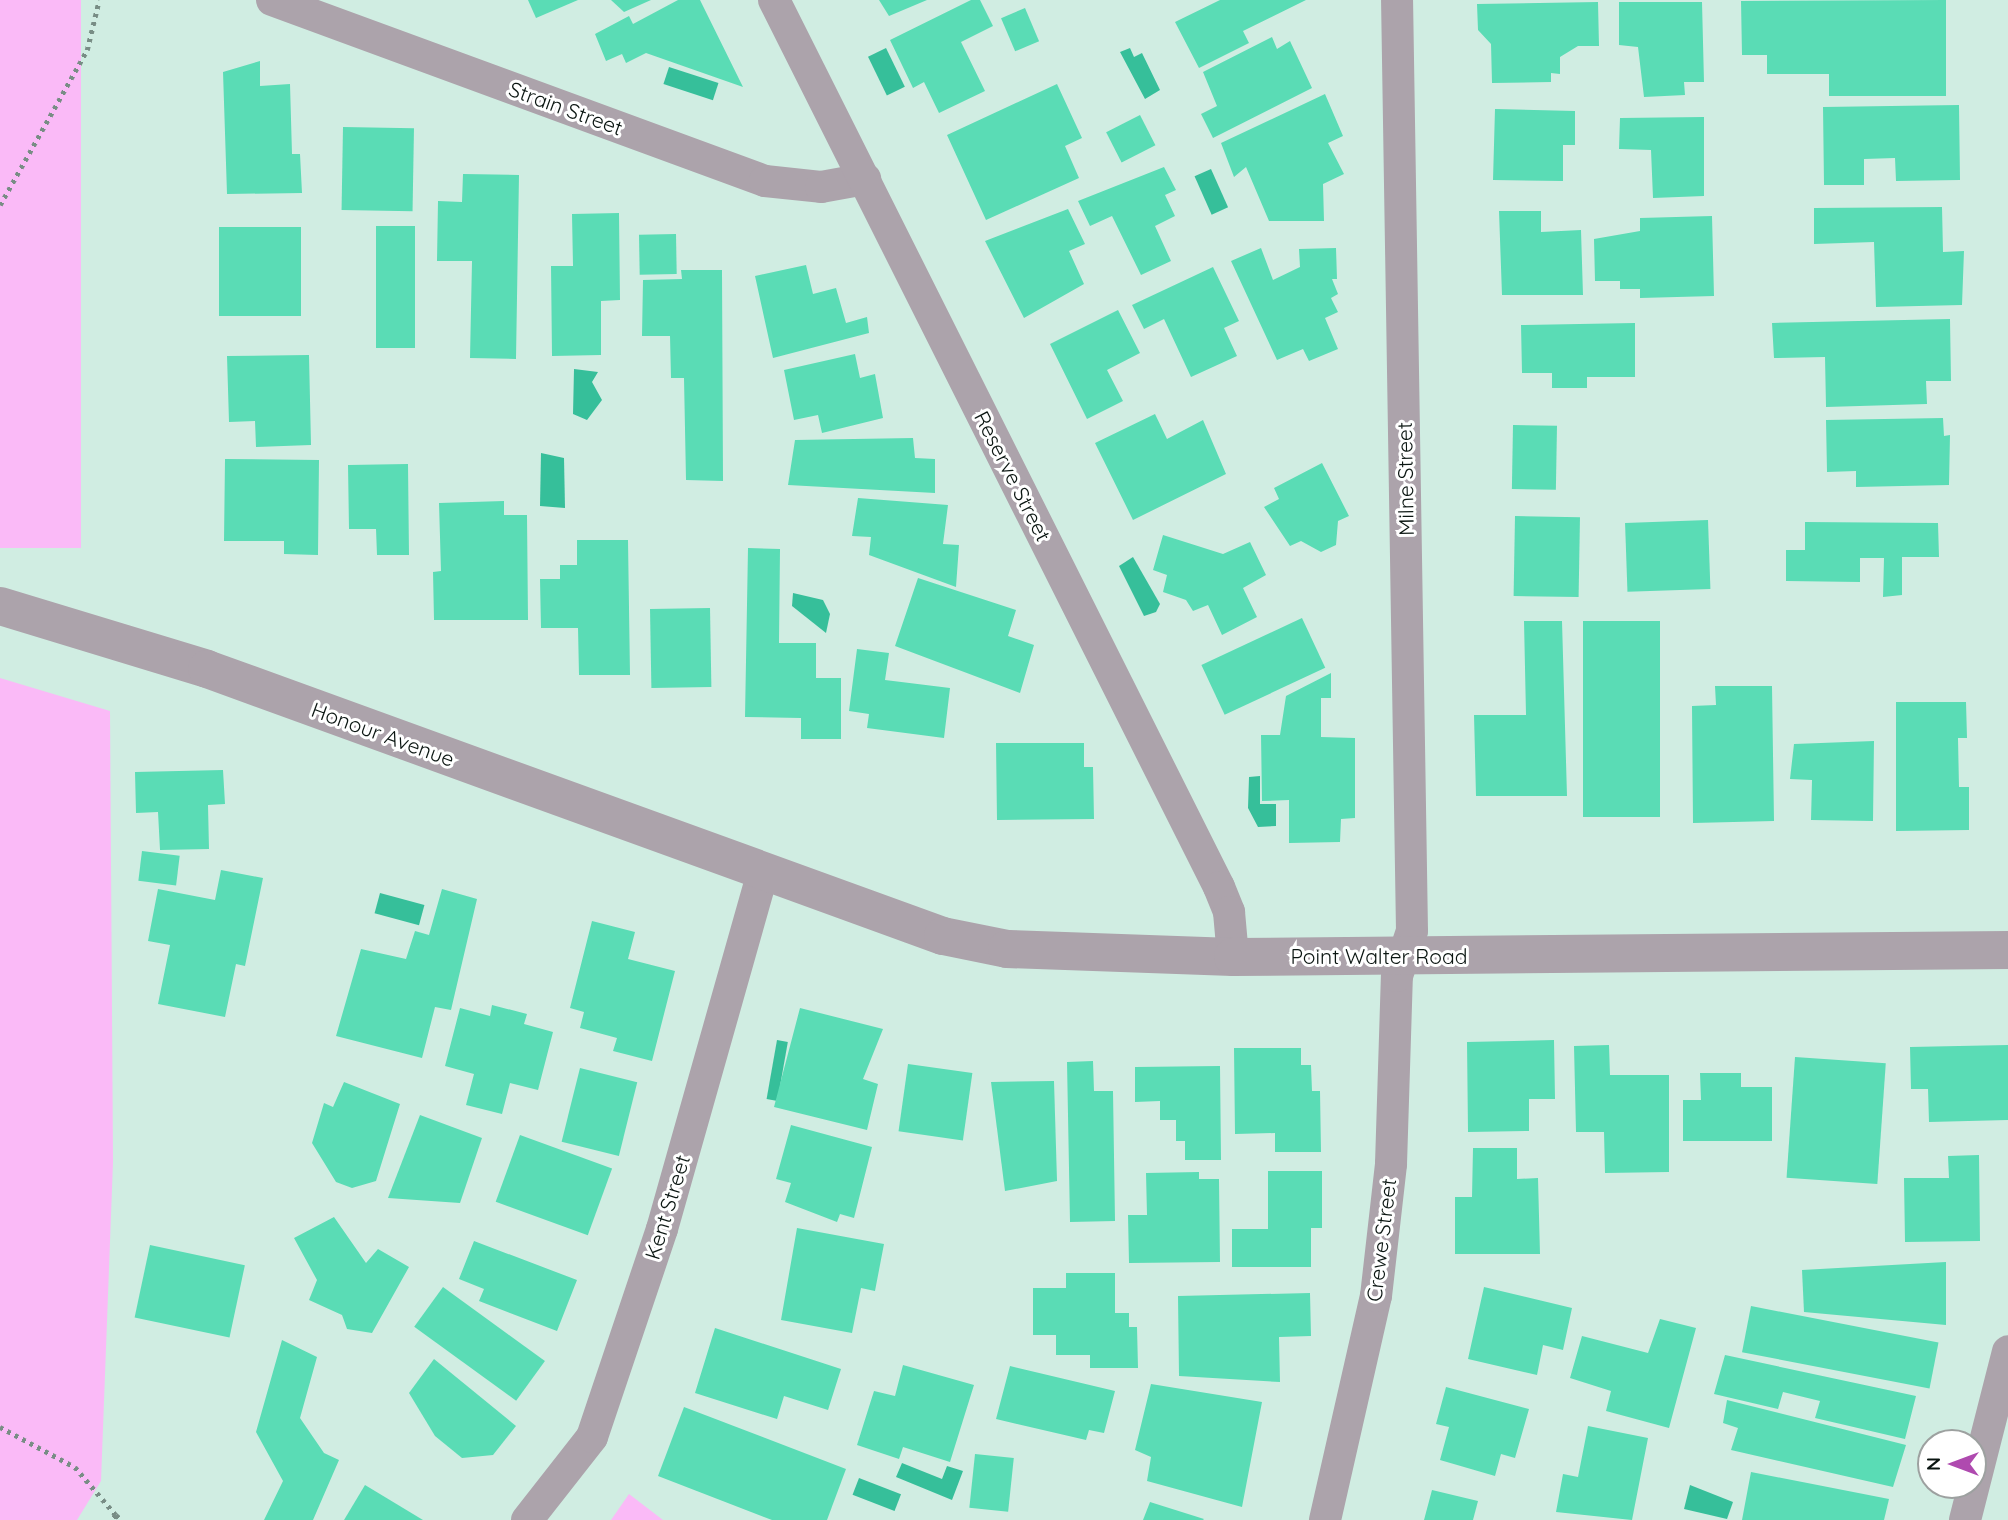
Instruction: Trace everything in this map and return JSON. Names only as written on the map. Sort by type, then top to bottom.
[{"type":"street","name":"Strain Street","points":[[272,0],[765,181],[821,187],[865,179]]},
{"type":"street","name":"Reserve Street","points":[[774,0],[1219,887],[1229,912],[1233,957]]},
{"type":"street","name":"Milne Street","points":[[1397,0],[1412,931],[1403,957]]},
{"type":"street","name":"Honour Avenue","points":[[0,606],[207,669],[763,873]]},
{"type":"street","name":"Point Walter Road","points":[[763,873],[943,936],[1007,949],[1233,957],[2008,950]]},
{"type":"street","name":"Kent Street","points":[[527,1520],[592,1437],[662,1229],[763,873]]},
{"type":"street","name":"Crewe Street","points":[[1325,1520],[1376,1296],[1403,957]]},
{"type":"street","points":[[1965,1520],[2008,1351]]},
{"type":"path","points":[[0,205],[87,50],[99,0]]},
{"type":"path","points":[[0,1427],[75,1467],[114,1517],[122,1520]]},
{"type":"shaded area","points":[[0,0],[81,0],[81,548],[0,548]]},
{"type":"shaded area","points":[[886,48],[905,87],[887,95],[868,57]]},
{"type":"shaded area","points":[[1130,48],[1134,57],[1142,53],[1160,90],[1145,99],[1120,52]]},
{"type":"shaded area","points":[[669,67],[718,83],[713,100],[663,84]]},
{"type":"shaded area","points":[[1211,169],[1228,207],[1212,215],[1195,176]]},
{"type":"shaded area","points":[[574,369],[598,372],[592,382],[602,400],[587,420],[573,414]]},
{"type":"shaded area","points":[[541,453],[564,458],[565,508],[540,506]]},
{"type":"shaded area","points":[[1133,557],[1160,604],[1156,612],[1144,616],[1119,566]]},
{"type":"shaded area","points":[[793,593],[823,600],[830,614],[826,633],[792,606]]},
{"type":"shaded area","points":[[0,678],[110,711],[113,1162],[101,1481],[77,1520],[0,1520]]},
{"type":"shaded area","points":[[1260,776],[1260,804],[1276,804],[1276,826],[1258,827],[1248,808],[1249,777]]},
{"type":"shaded area","points":[[380,893],[424,905],[419,925],[375,913]]},
{"type":"shaded area","points":[[777,1040],[788,1042],[777,1101],[767,1099]]},
{"type":"shaded area","points":[[902,1463],[942,1479],[947,1466],[963,1471],[952,1500],[896,1477]]},
{"type":"shaded area","points":[[859,1478],[901,1494],[895,1511],[853,1495]]},
{"type":"shaded area","points":[[1690,1485],[1733,1502],[1727,1519],[1684,1509]]},
{"type":"shaded area","points":[[629,1494],[663,1520],[611,1520]]},
{"type":"building","points":[[528,0],[578,0],[536,18]]},
{"type":"building","points":[[611,0],[651,0],[624,12]]},
{"type":"building","points":[[678,0],[700,0],[743,87],[646,53],[626,63],[622,54],[606,61],[595,34],[629,16],[633,24]]},
{"type":"building","points":[[879,0],[927,0],[889,16]]},
{"type":"building","points":[[971,0],[980,0],[993,26],[961,42],[985,91],[939,113],[924,82],[913,88],[890,40]]},
{"type":"building","points":[[1220,0],[1306,0],[1243,31],[1249,43],[1199,68],[1175,22]]},
{"type":"building","points":[[1946,0],[1946,96],[1829,96],[1829,74],[1767,74],[1767,55],[1742,55],[1741,1]]},
{"type":"building","points":[[1598,2],[1599,46],[1578,46],[1560,57],[1560,74],[1551,73],[1551,82],[1492,83],[1491,44],[1478,30],[1477,4]]},
{"type":"building","points":[[1619,2],[1702,2],[1704,82],[1684,82],[1685,95],[1644,97],[1638,47],[1619,45]]},
{"type":"building","points":[[1025,8],[1039,41],[1015,51],[1001,18]]},
{"type":"building","points":[[1272,37],[1277,49],[1290,41],[1312,88],[1213,138],[1201,114],[1217,106],[1203,72]]},
{"type":"building","points":[[260,61],[260,86],[290,84],[292,154],[300,154],[302,193],[227,194],[223,72]]},
{"type":"building","points":[[1057,84],[1082,138],[1065,146],[1079,178],[986,220],[947,135]]},
{"type":"building","points":[[1325,94],[1343,136],[1328,143],[1344,174],[1323,184],[1324,221],[1269,221],[1246,167],[1234,177],[1221,143]]},
{"type":"building","points":[[1959,105],[1960,180],[1896,181],[1895,158],[1864,159],[1864,185],[1824,185],[1823,107]]},
{"type":"building","points":[[1495,109],[1575,111],[1575,145],[1563,145],[1563,181],[1493,180]]},
{"type":"building","points":[[1140,115],[1155,145],[1122,163],[1106,132]]},
{"type":"building","points":[[1704,117],[1704,196],[1653,198],[1651,150],[1619,149],[1620,118]]},
{"type":"building","points":[[343,127],[414,128],[413,211],[342,210]]},
{"type":"building","points":[[1164,167],[1176,190],[1165,195],[1175,216],[1155,226],[1171,261],[1141,275],[1112,216],[1090,226],[1078,201]]},
{"type":"building","points":[[463,174],[519,175],[516,359],[470,358],[472,261],[437,261],[438,201],[462,202]]},
{"type":"building","points":[[1942,207],[1943,252],[1964,251],[1962,305],[1876,307],[1874,242],[1814,244],[1814,208]]},
{"type":"building","points":[[1068,209],[1085,244],[1069,251],[1084,284],[1024,318],[985,241]]},
{"type":"building","points":[[1499,211],[1541,211],[1541,232],[1581,230],[1583,295],[1502,295]]},
{"type":"building","points":[[619,213],[620,300],[601,301],[601,355],[552,356],[551,266],[573,266],[572,214]]},
{"type":"building","points":[[1712,216],[1714,296],[1640,298],[1640,289],[1620,289],[1620,281],[1595,281],[1594,239],[1640,231],[1640,218]]},
{"type":"building","points":[[376,226],[415,226],[415,348],[376,348]]},
{"type":"building","points":[[219,227],[301,227],[301,316],[219,316]]},
{"type":"building","points":[[676,234],[677,274],[640,275],[639,235]]},
{"type":"building","points":[[1261,248],[1273,280],[1300,267],[1299,249],[1336,248],[1337,279],[1332,279],[1338,294],[1331,298],[1338,312],[1325,318],[1338,349],[1309,361],[1303,349],[1277,360],[1231,261]]},
{"type":"building","points":[[806,265],[813,294],[836,288],[846,323],[867,317],[869,333],[773,358],[755,276]]},
{"type":"building","points":[[1213,267],[1239,321],[1224,328],[1237,356],[1191,377],[1164,319],[1144,329],[1132,305]]},
{"type":"building","points":[[681,270],[722,270],[723,481],[686,480],[684,378],[671,378],[670,336],[642,336],[643,280],[682,279]]},
{"type":"building","points":[[1118,310],[1140,353],[1107,370],[1123,401],[1087,419],[1050,344]]},
{"type":"building","points":[[1950,319],[1951,381],[1926,381],[1927,404],[1826,407],[1825,357],[1774,358],[1772,323]]},
{"type":"building","points":[[1635,323],[1635,377],[1587,377],[1587,388],[1552,388],[1552,373],[1522,373],[1521,325]]},
{"type":"building","points":[[855,354],[860,378],[875,374],[883,418],[822,433],[818,415],[794,420],[784,370]]},
{"type":"building","points":[[309,355],[311,445],[256,447],[255,421],[229,422],[227,356]]},
{"type":"building","points":[[1155,414],[1167,439],[1203,420],[1226,474],[1133,520],[1095,443]]},
{"type":"building","points":[[1943,418],[1944,436],[1950,435],[1949,485],[1856,487],[1856,471],[1827,472],[1826,420]]},
{"type":"building","points":[[1513,425],[1557,426],[1556,490],[1512,489]]},
{"type":"building","points":[[913,438],[915,458],[935,459],[935,493],[788,485],[795,440]]},
{"type":"building","points":[[225,459],[319,460],[318,555],[284,554],[284,541],[224,541]]},
{"type":"building","points":[[1322,463],[1349,516],[1338,521],[1336,545],[1321,552],[1301,541],[1290,546],[1264,507],[1279,499],[1274,488]]},
{"type":"building","points":[[408,464],[409,555],[377,555],[376,529],[349,529],[348,465]]},
{"type":"building","points":[[858,498],[948,505],[943,544],[959,545],[956,587],[869,555],[871,537],[852,536]]},
{"type":"building","points":[[504,501],[504,515],[527,515],[528,620],[434,620],[433,572],[441,571],[439,503]]},
{"type":"building","points":[[1515,516],[1580,517],[1579,597],[1514,596]]},
{"type":"building","points":[[1708,520],[1710,589],[1627,592],[1625,523]]},
{"type":"building","points":[[1805,522],[1938,523],[1939,557],[1902,557],[1902,595],[1883,597],[1884,558],[1860,558],[1860,582],[1786,581],[1786,550],[1805,550]]},
{"type":"building","points":[[1163,535],[1223,554],[1250,542],[1266,575],[1243,588],[1257,617],[1222,635],[1208,605],[1193,611],[1186,600],[1163,592],[1167,575],[1153,570]]},
{"type":"building","points":[[577,540],[628,540],[630,675],[579,675],[578,628],[541,628],[540,579],[560,579],[560,565],[577,565]]},
{"type":"building","points":[[748,548],[780,549],[779,643],[816,643],[816,678],[841,678],[841,739],[801,739],[801,718],[745,717]]},
{"type":"building","points":[[918,578],[1016,610],[1008,636],[1034,645],[1020,693],[895,646]]},
{"type":"building","points":[[710,608],[711,687],[651,688],[650,609]]},
{"type":"building","points":[[1302,618],[1325,668],[1225,715],[1201,665]]},
{"type":"building","points":[[1524,621],[1562,621],[1567,796],[1476,796],[1474,715],[1526,715]]},
{"type":"building","points":[[1583,621],[1660,621],[1660,817],[1583,817]]},
{"type":"building","points":[[857,649],[889,653],[885,680],[950,688],[944,738],[867,728],[869,714],[849,711]]},
{"type":"building","points":[[1331,673],[1331,698],[1321,698],[1321,737],[1355,738],[1355,818],[1341,819],[1340,842],[1289,843],[1289,800],[1262,801],[1261,735],[1280,735],[1286,696]]},
{"type":"building","points":[[1715,686],[1772,686],[1774,821],[1693,823],[1692,706],[1716,705]]},
{"type":"building","points":[[1896,702],[1966,702],[1967,738],[1958,738],[1959,787],[1969,787],[1969,830],[1896,831]]},
{"type":"building","points":[[1874,741],[1873,821],[1811,820],[1812,780],[1790,779],[1794,744]]},
{"type":"building","points":[[996,743],[1084,743],[1084,767],[1093,767],[1094,819],[997,820]]},
{"type":"building","points":[[223,770],[225,804],[208,805],[209,849],[160,850],[158,812],[136,813],[135,772]]},
{"type":"building","points":[[142,851],[180,856],[176,885],[138,881]]},
{"type":"building","points":[[221,870],[263,878],[245,966],[236,964],[225,1017],[158,1004],[170,945],[148,941],[158,889],[215,900]]},
{"type":"building","points":[[442,889],[477,899],[451,1010],[435,1007],[422,1058],[336,1036],[361,949],[406,959],[415,931],[429,935]]},
{"type":"building","points":[[592,921],[635,932],[628,959],[675,971],[652,1061],[613,1051],[617,1038],[580,1028],[584,1012],[570,1008]]},
{"type":"building","points":[[492,1005],[527,1014],[524,1024],[553,1032],[538,1090],[510,1083],[502,1114],[466,1105],[474,1074],[445,1066],[460,1008],[490,1016]]},
{"type":"building","points":[[800,1008],[883,1029],[863,1079],[878,1084],[867,1130],[774,1107]]},
{"type":"building","points":[[1554,1040],[1555,1099],[1529,1099],[1529,1131],[1468,1132],[1467,1042]]},
{"type":"building","points":[[1609,1045],[1610,1075],[1669,1075],[1669,1172],[1605,1173],[1604,1132],[1576,1132],[1574,1046]]},
{"type":"building","points":[[2008,1045],[2008,1120],[1929,1122],[1928,1089],[1911,1089],[1910,1047]]},
{"type":"building","points":[[1234,1048],[1301,1048],[1301,1065],[1311,1065],[1312,1091],[1320,1091],[1321,1152],[1275,1152],[1275,1133],[1235,1134]]},
{"type":"building","points":[[1795,1057],[1886,1063],[1877,1184],[1787,1178]]},
{"type":"building","points":[[1093,1061],[1094,1091],[1113,1091],[1115,1221],[1070,1222],[1067,1062]]},
{"type":"building","points":[[908,1064],[972,1073],[963,1140],[899,1131]]},
{"type":"building","points":[[1220,1066],[1221,1160],[1185,1160],[1185,1141],[1176,1141],[1176,1120],[1160,1120],[1160,1101],[1135,1102],[1135,1067]]},
{"type":"building","points":[[580,1068],[637,1082],[619,1156],[562,1142]]},
{"type":"building","points":[[1700,1073],[1741,1073],[1741,1087],[1772,1087],[1772,1141],[1683,1141],[1683,1100],[1701,1100]]},
{"type":"building","points":[[1054,1081],[1057,1181],[1005,1191],[991,1082]]},
{"type":"building","points":[[344,1082],[400,1104],[376,1181],[352,1188],[336,1182],[312,1143],[324,1103],[333,1107]]},
{"type":"building","points":[[420,1115],[482,1138],[460,1203],[388,1198]]},
{"type":"building","points":[[791,1125],[872,1147],[854,1218],[840,1214],[837,1222],[785,1202],[791,1183],[776,1179]]},
{"type":"building","points":[[520,1135],[612,1169],[588,1235],[496,1202]]},
{"type":"building","points":[[1473,1148],[1517,1148],[1517,1179],[1538,1178],[1540,1254],[1455,1254],[1455,1197],[1472,1197]]},
{"type":"building","points":[[1979,1155],[1980,1241],[1905,1242],[1904,1178],[1949,1178],[1948,1156]]},
{"type":"building","points":[[1268,1171],[1322,1171],[1322,1228],[1311,1228],[1311,1267],[1232,1267],[1232,1229],[1268,1229]]},
{"type":"building","points":[[1199,1172],[1199,1179],[1219,1179],[1220,1262],[1129,1263],[1128,1215],[1147,1215],[1146,1173]]},
{"type":"building","points":[[334,1217],[366,1263],[378,1249],[409,1267],[372,1333],[347,1329],[342,1315],[309,1300],[317,1280],[294,1238]]},
{"type":"building","points":[[797,1228],[884,1244],[875,1291],[861,1288],[852,1333],[781,1320]]},
{"type":"building","points":[[474,1241],[577,1280],[557,1331],[479,1301],[484,1289],[459,1279]]},
{"type":"building","points":[[150,1245],[245,1265],[229,1338],[135,1317]]},
{"type":"building","points":[[1946,1262],[1946,1325],[1804,1312],[1802,1270]]},
{"type":"building","points":[[1066,1273],[1115,1273],[1115,1313],[1129,1313],[1129,1327],[1137,1327],[1138,1368],[1090,1368],[1090,1355],[1056,1355],[1056,1335],[1033,1335],[1033,1288],[1066,1288]]},
{"type":"building","points":[[443,1287],[545,1361],[516,1401],[414,1327]]},
{"type":"building","points":[[1484,1287],[1572,1308],[1563,1350],[1543,1345],[1537,1375],[1468,1359]]},
{"type":"building","points":[[1310,1293],[1311,1336],[1279,1337],[1280,1382],[1179,1376],[1178,1296]]},
{"type":"building","points":[[1751,1306],[1938,1342],[1930,1389],[1742,1352]]},
{"type":"building","points":[[1660,1319],[1696,1328],[1669,1428],[1606,1411],[1611,1391],[1570,1378],[1582,1336],[1648,1353]]},
{"type":"building","points":[[715,1328],[841,1369],[828,1410],[784,1396],[777,1419],[695,1393]]},
{"type":"building","points":[[282,1340],[317,1357],[300,1418],[324,1453],[339,1460],[313,1520],[264,1520],[283,1481],[256,1432]]},
{"type":"building","points":[[1725,1355],[1916,1396],[1905,1439],[1815,1418],[1820,1401],[1783,1392],[1778,1409],[1714,1394]]},
{"type":"building","points":[[434,1359],[516,1426],[493,1455],[462,1458],[435,1436],[409,1393]]},
{"type":"building","points":[[903,1365],[974,1385],[950,1462],[903,1447],[899,1459],[857,1445],[874,1391],[895,1396]]},
{"type":"building","points":[[1010,1366],[1115,1391],[1104,1433],[1089,1430],[1086,1440],[996,1419]]},
{"type":"building","points":[[1151,1384],[1262,1402],[1242,1507],[1147,1481],[1151,1457],[1135,1450]]},
{"type":"building","points":[[1446,1387],[1529,1409],[1515,1458],[1501,1454],[1495,1476],[1440,1460],[1449,1427],[1436,1424]]},
{"type":"building","points":[[1727,1400],[1906,1445],[1893,1487],[1731,1450],[1738,1428],[1723,1423]]},
{"type":"building","points":[[684,1407],[846,1469],[827,1520],[772,1520],[658,1476]]},
{"type":"building","points":[[1588,1426],[1648,1438],[1632,1520],[1556,1512],[1563,1474],[1578,1477]]},
{"type":"building","points":[[975,1454],[1014,1458],[1008,1512],[969,1508]]},
{"type":"building","points":[[1751,1472],[1889,1499],[1884,1520],[1742,1520]]},
{"type":"building","points":[[365,1485],[423,1520],[344,1520]]},
{"type":"building","points":[[1432,1490],[1478,1501],[1473,1520],[1424,1520]]},
{"type":"building","points":[[1150,1502],[1204,1519],[1143,1520]]}]
